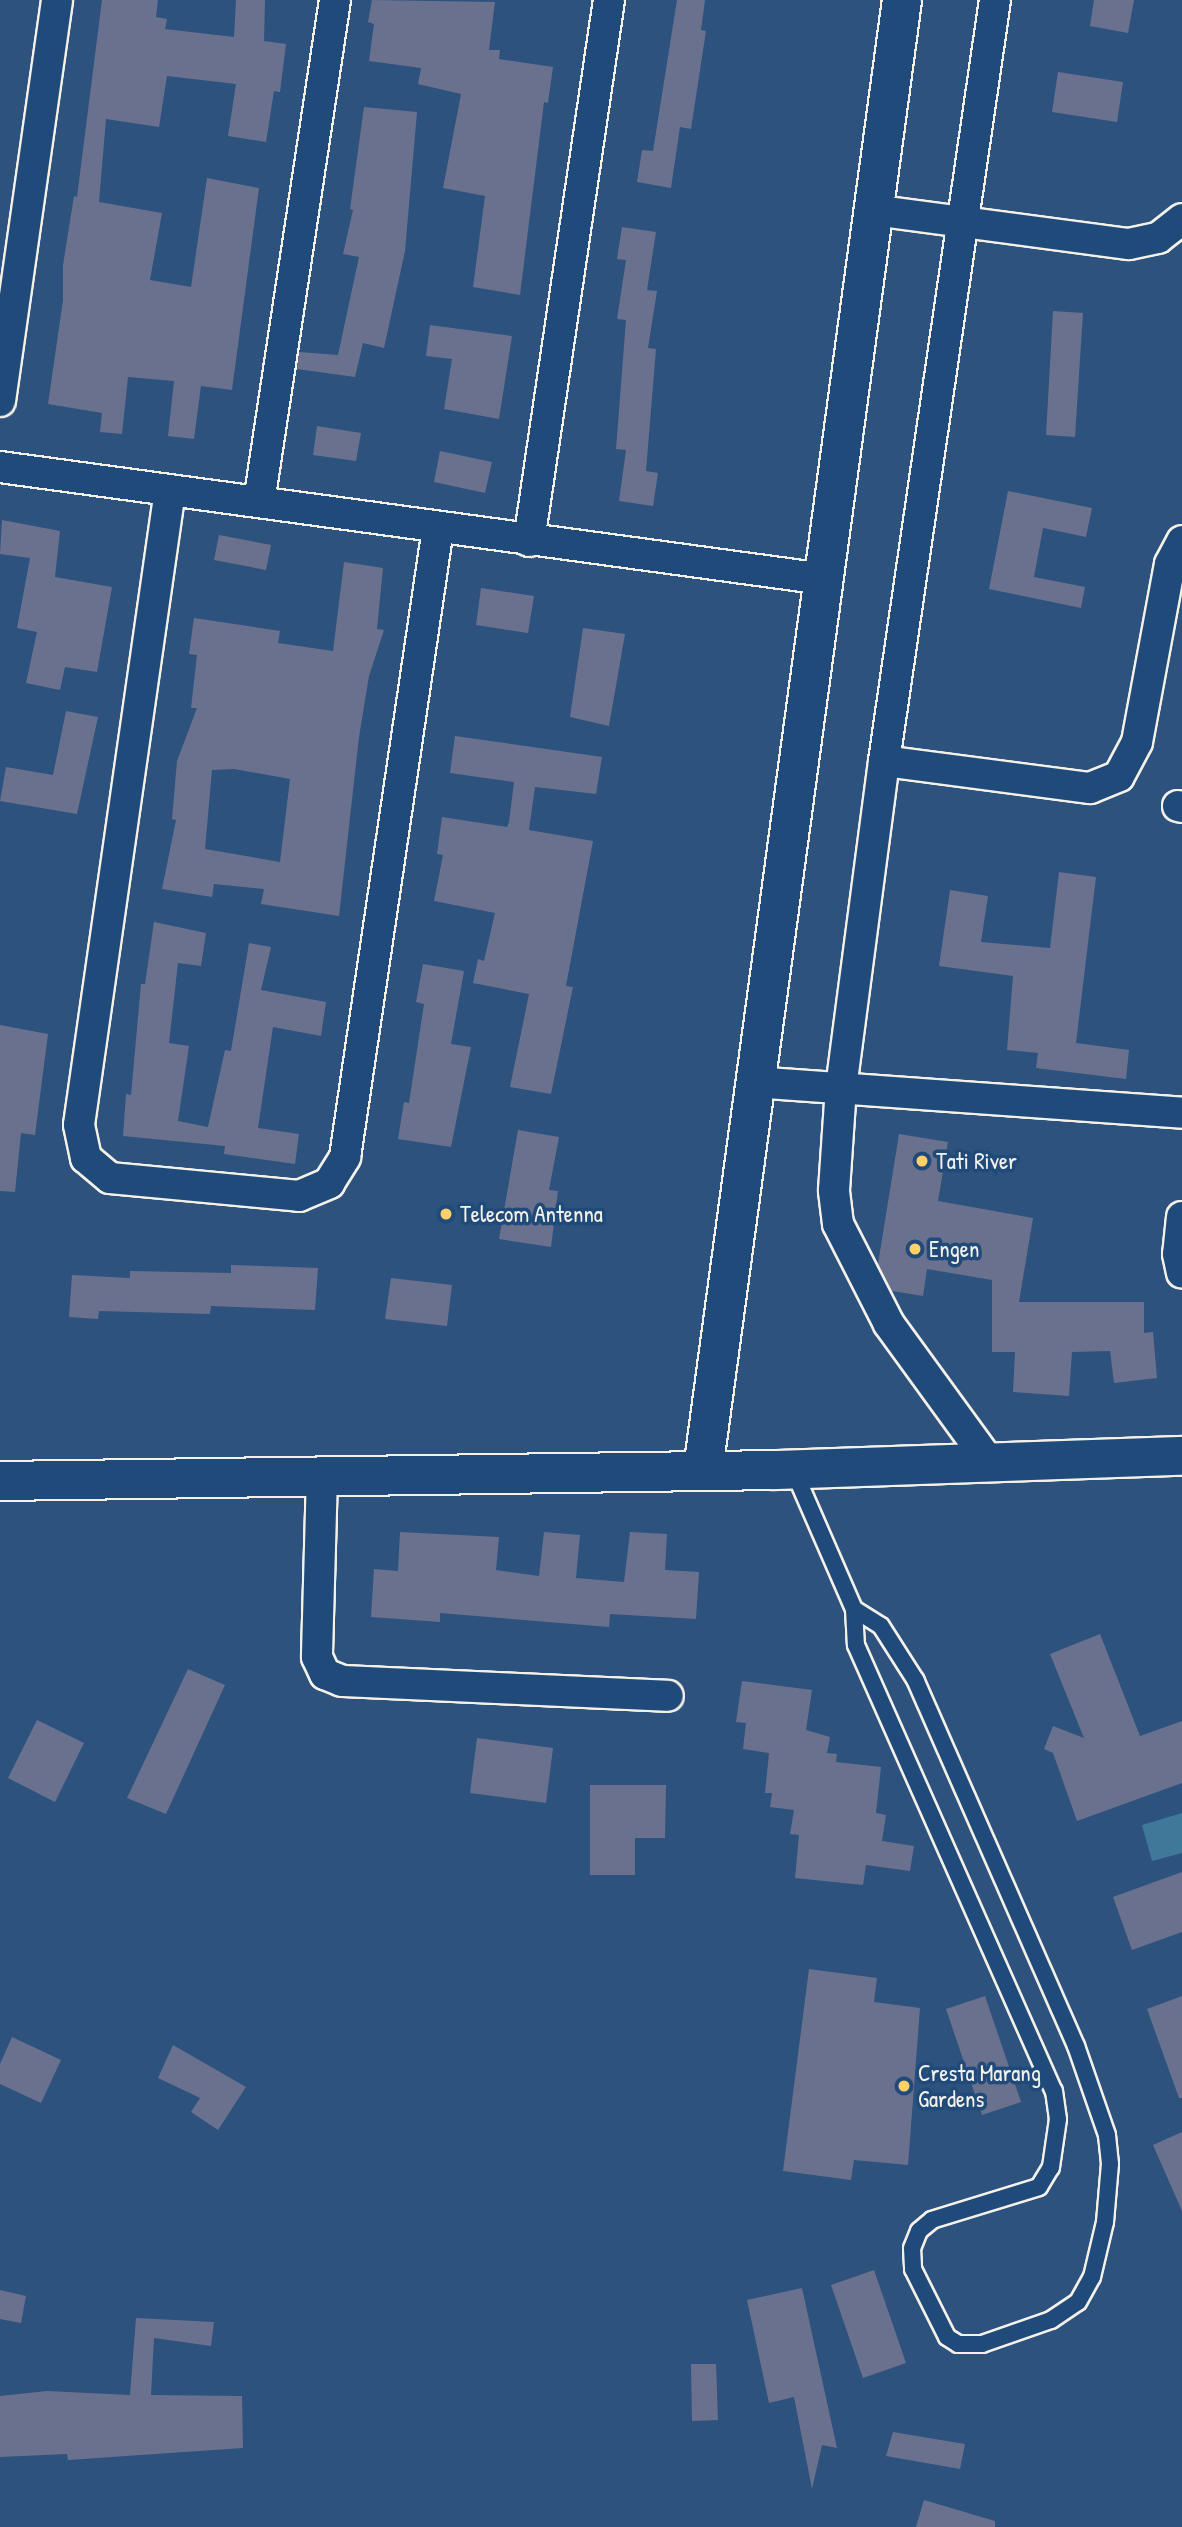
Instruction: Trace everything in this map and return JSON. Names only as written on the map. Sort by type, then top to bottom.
[{"type":"street","points":[[0,401],[57,0]]},
{"type":"street","points":[[259,502],[335,0]]},
{"type":"street","points":[[529,541],[609,0]]},
{"type":"street","points":[[704,1470],[754,1082],[902,0]]},
{"type":"street","points":[[990,1463],[889,1324],[838,1224],[834,1190],[841,1088],[884,761],[965,223],[995,0]]},
{"type":"street","points":[[873,210],[1129,244],[1158,238],[1182,219]]},
{"type":"street","points":[[0,467],[824,579]]},
{"type":"street","points":[[170,490],[79,1125],[86,1158],[110,1178],[299,1196],[329,1183],[345,1157],[438,528]]},
{"type":"street","points":[[884,761],[1090,788],[1119,776],[1138,742],[1170,564],[1182,541]]},
{"type":"street","points":[[754,1082],[1182,1113]]},
{"type":"street","points":[[1182,1217],[1178,1254],[1182,1273]]},
{"type":"street","points":[[0,1481],[793,1469],[1182,1456]]},
{"type":"street","points":[[322,1475],[317,1657],[325,1674],[342,1681],[668,1696]]},
{"type":"lane","points":[[793,1469],[854,1609],[856,1645],[1055,2091],[1058,2119],[1051,2167],[1039,2187],[932,2220],[919,2231],[912,2248],[913,2269],[947,2337],[958,2344],[982,2344],[1051,2320],[1078,2302],[1092,2277],[1105,2222],[1110,2164],[1107,2135],[1076,2046],[916,1681],[881,1626],[854,1609]]},
{"type":"water","points":[[1182,1813],[1182,1853],[1152,1861],[1142,1825]]},
{"type":"building","points":[[102,0],[158,0],[156,17],[167,19],[165,29],[234,37],[236,0],[265,0],[264,41],[286,44],[280,92],[274,91],[266,142],[228,136],[236,84],[167,76],[159,127],[106,119],[99,202],[162,213],[150,280],[191,287],[207,178],[259,188],[232,390],[201,386],[194,439],[168,436],[174,381],[128,377],[122,434],[100,432],[102,413],[48,404],[63,300],[63,265],[74,196],[77,197]]},
{"type":"building","points":[[372,0],[495,2],[489,50],[500,50],[499,59],[553,67],[548,103],[544,102],[520,295],[473,287],[485,196],[443,188],[461,94],[418,84],[421,68],[369,61],[374,24],[368,22]]},
{"type":"building","points":[[677,0],[705,0],[701,30],[706,31],[691,129],[680,127],[671,188],[637,182],[642,150],[653,151]]},
{"type":"building","points":[[1094,0],[1134,0],[1128,33],[1090,26]]},
{"type":"building","points":[[1058,72],[1123,82],[1117,122],[1052,112]]},
{"type":"building","points":[[364,107],[417,112],[405,251],[384,348],[363,343],[355,377],[297,369],[299,352],[338,355],[359,257],[343,254],[353,210],[350,209]]},
{"type":"building","points":[[622,227],[656,232],[647,290],[657,291],[648,348],[656,349],[646,471],[658,473],[653,506],[619,501],[626,450],[616,449],[626,320],[617,319],[626,260],[617,259]]},
{"type":"building","points":[[1053,311],[1083,313],[1075,437],[1046,435]]},
{"type":"building","points":[[430,325],[512,336],[499,419],[444,409],[452,359],[426,356]]},
{"type":"building","points":[[317,426],[361,433],[356,461],[313,455]]},
{"type":"building","points":[[440,451],[492,462],[485,493],[434,482]]},
{"type":"building","points":[[1008,491],[1092,508],[1086,537],[1043,528],[1034,577],[1085,587],[1081,608],[989,589]]},
{"type":"building","points":[[2,520],[60,531],[55,577],[112,587],[97,672],[65,667],[60,690],[26,683],[37,632],[17,628],[30,558],[0,554]]},
{"type":"building","points":[[219,535],[271,545],[266,570],[214,560]]},
{"type":"building","points":[[344,562],[383,568],[377,629],[384,630],[369,676],[359,737],[339,916],[261,904],[264,889],[214,884],[212,897],[162,889],[176,820],[172,819],[177,761],[197,708],[191,708],[197,655],[189,654],[194,618],[280,631],[278,643],[333,651]],"holes":[[[234,769],[290,779],[280,862],[205,849],[212,770]]]},
{"type":"building","points":[[481,588],[534,596],[528,633],[476,625]]},
{"type":"building","points":[[583,628],[625,634],[609,726],[570,717]]},
{"type":"building","points":[[66,711],[98,717],[77,814],[0,801],[6,767],[53,775]]},
{"type":"building","points":[[455,736],[602,757],[596,794],[535,787],[529,830],[593,841],[566,986],[573,987],[551,1094],[510,1087],[529,994],[473,983],[478,959],[484,961],[495,913],[434,901],[443,855],[437,854],[442,817],[507,827],[509,822],[514,782],[450,773]]},
{"type":"building","points":[[1059,872],[1096,877],[1076,1043],[1129,1050],[1126,1079],[1036,1068],[1038,1053],[1007,1050],[1013,976],[939,966],[950,890],[988,896],[981,942],[1050,948]]},
{"type":"building","points":[[154,922],[206,933],[201,966],[178,963],[169,1043],[189,1046],[178,1121],[208,1127],[225,1050],[231,1051],[249,943],[271,947],[261,990],[326,1002],[321,1036],[273,1027],[258,1128],[299,1134],[295,1164],[224,1154],[225,1146],[123,1136],[126,1094],[131,1095],[141,984],[145,984]]},
{"type":"building","points":[[423,964],[464,971],[451,1044],[471,1047],[451,1147],[398,1139],[404,1102],[409,1103],[424,1004],[416,1002]]},
{"type":"building","points":[[0,1025],[48,1034],[35,1135],[21,1133],[15,1192],[0,1191]]},
{"type":"building","points":[[518,1130],[559,1137],[549,1190],[558,1191],[551,1247],[499,1239]]},
{"type":"building","points":[[899,1134],[948,1142],[938,1201],[1033,1218],[1019,1302],[1144,1302],[1144,1333],[1153,1332],[1157,1378],[1114,1383],[1110,1351],[1072,1352],[1069,1396],[1013,1392],[1015,1352],[992,1352],[992,1280],[927,1269],[923,1296],[892,1291],[878,1264]]},
{"type":"building","points":[[231,1265],[318,1268],[315,1310],[211,1306],[210,1314],[99,1311],[98,1319],[69,1317],[72,1275],[130,1278],[130,1271],[231,1273]]},
{"type":"building","points":[[391,1278],[452,1285],[447,1326],[385,1319]]},
{"type":"building","points":[[400,1532],[499,1537],[496,1570],[539,1576],[544,1532],[580,1535],[576,1578],[624,1582],[630,1532],[667,1534],[665,1570],[699,1572],[696,1619],[610,1614],[609,1627],[440,1613],[440,1622],[371,1617],[374,1569],[398,1571]]},
{"type":"building","points":[[1100,1634],[1140,1736],[1182,1721],[1182,1783],[1077,1821],[1053,1753],[1044,1749],[1053,1726],[1084,1738],[1050,1654]]},
{"type":"building","points":[[188,1669],[225,1685],[166,1814],[127,1798]]},
{"type":"building","points":[[742,1681],[812,1690],[806,1730],[830,1737],[827,1753],[837,1754],[836,1762],[881,1767],[876,1813],[886,1815],[882,1841],[914,1846],[910,1871],[866,1865],[863,1885],[795,1878],[799,1835],[790,1834],[794,1810],[770,1807],[772,1793],[765,1793],[769,1753],[743,1749],[746,1723],[736,1722]]},
{"type":"building","points":[[37,1720],[84,1743],[55,1802],[8,1778]]},
{"type":"building","points":[[477,1738],[553,1748],[546,1803],[470,1793]]},
{"type":"building","points":[[590,1785],[666,1785],[665,1838],[635,1838],[635,1875],[590,1875]]},
{"type":"building","points":[[1182,1872],[1182,1932],[1132,1950],[1113,1897]]},
{"type":"building","points":[[809,1969],[877,1978],[874,2002],[920,2008],[908,2165],[854,2160],[851,2180],[783,2171]]},
{"type":"building","points":[[985,1996],[1021,2102],[982,2115],[946,2009]]},
{"type":"building","points":[[1182,1996],[1182,2098],[1179,2098],[1147,2009]]},
{"type":"building","points":[[12,2037],[61,2060],[41,2103],[0,2084],[0,2064]]},
{"type":"building","points":[[173,2045],[246,2087],[218,2130],[191,2112],[200,2098],[158,2078]]},
{"type":"building","points":[[1182,2132],[1182,2211],[1153,2145]]},
{"type":"building","points":[[874,2270],[906,2363],[863,2378],[831,2285]]},
{"type":"building","points":[[802,2288],[837,2448],[822,2445],[812,2489],[794,2397],[769,2403],[747,2300]]},
{"type":"building","points":[[0,2290],[26,2296],[21,2323],[0,2319]]},
{"type":"building","points":[[136,2318],[214,2322],[211,2346],[154,2338],[151,2395],[242,2396],[243,2448],[68,2460],[67,2454],[0,2457],[0,2396],[47,2391],[130,2395]]},
{"type":"building","points":[[691,2364],[716,2364],[718,2420],[692,2421]]},
{"type":"building","points":[[893,2432],[965,2444],[960,2469],[886,2456]]},
{"type":"building","points":[[924,2500],[995,2521],[995,2527],[916,2527]]},
{"type":"place","name":"Tati River","points":[[922,1161]]},
{"type":"place","name":"Telecom Antenna","points":[[446,1214]]},
{"type":"place","name":"Engen","points":[[915,1249]]},
{"type":"place","name":"Cresta Marang Gardens","points":[[904,2086]]}]
